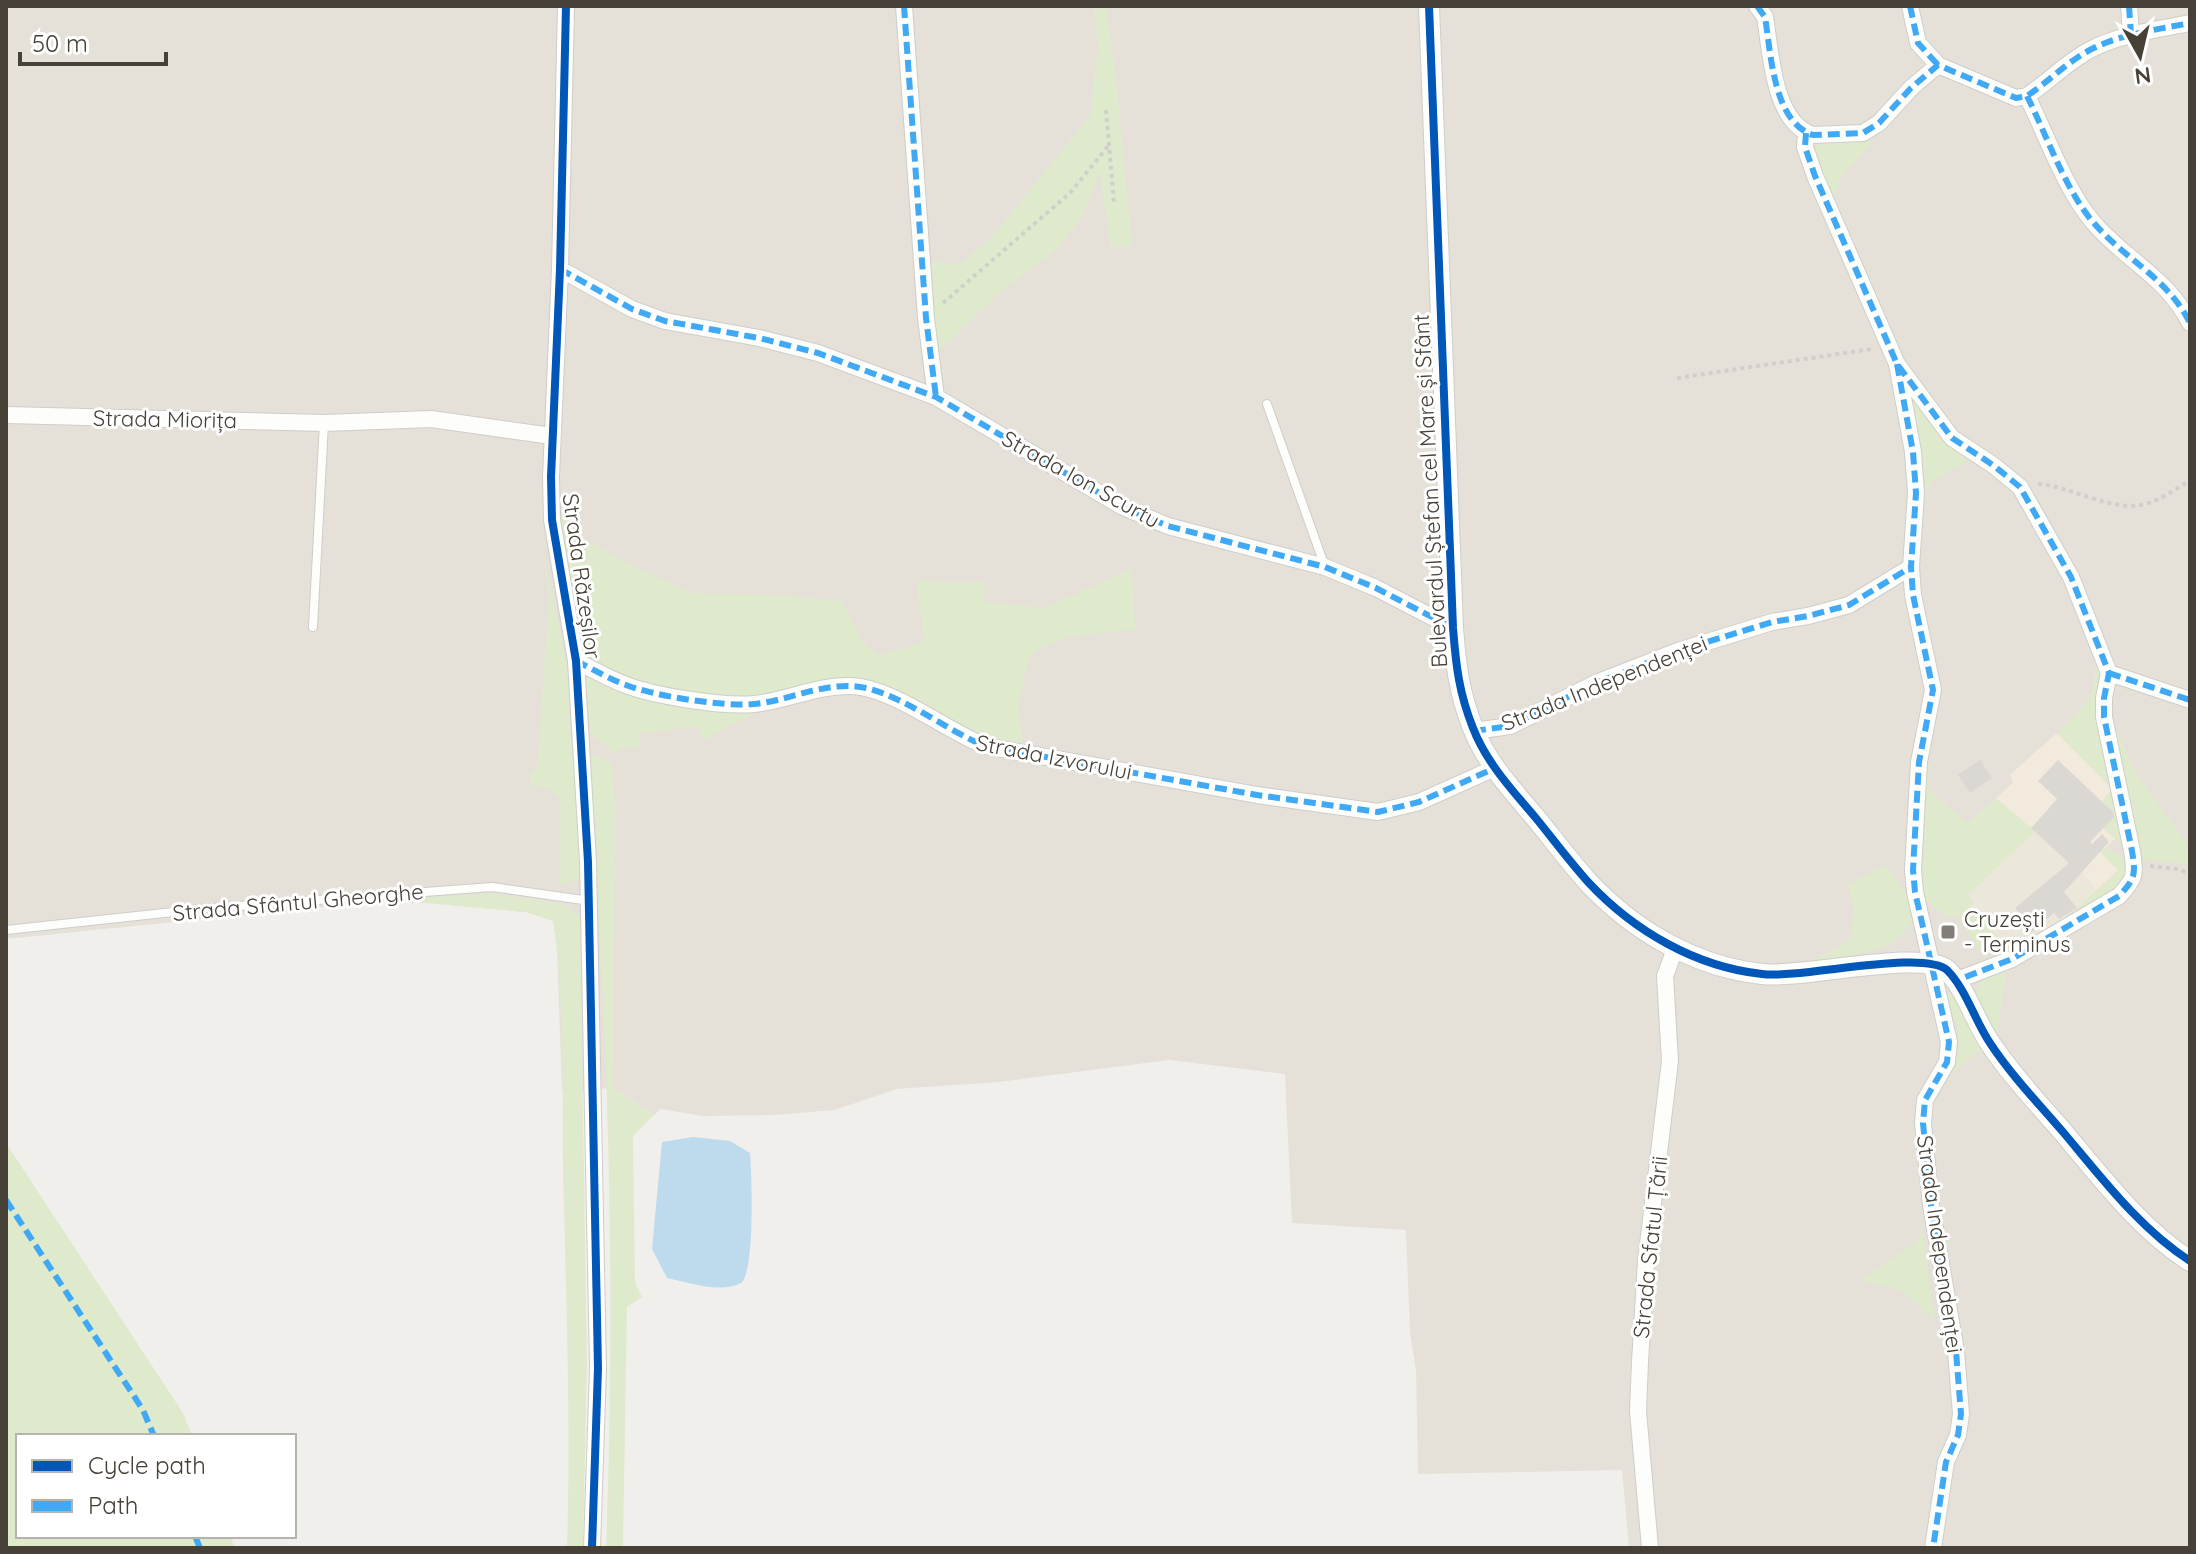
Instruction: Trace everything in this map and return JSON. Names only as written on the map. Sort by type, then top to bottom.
[{"type":"street","name":"Strada Răzeșilor","points":[[566,6],[552,520],[576,661],[590,901],[598,1368],[592,1548]]},
{"type":"street","points":[[904,6],[926,318],[936,397]]},
{"type":"street","name":"Bulevardul Ștefan cel Mare și Sfânt","points":[[1429,6],[1453,628],[1457,681],[1474,731],[1495,768],[1590,884],[1634,922],[1675,949],[1718,967],[1764,975],[1932,962]]},
{"type":"street","points":[[1757,6],[1765,17],[1780,99],[1788,118],[1806,133],[1863,133],[1879,123],[1911,88],[1938,65]]},
{"type":"street","points":[[1910,6],[1918,43],[1938,65],[2016,98],[2027,96],[2086,52],[2131,35],[2190,23]]},
{"type":"street","points":[[2129,6],[2131,35]]},
{"type":"street","points":[[2027,96],[2091,220],[2115,246],[2170,291],[2190,323]]},
{"type":"street","points":[[1806,133],[1805,147],[1815,176],[1897,364],[1952,438],[2020,487],[2071,577],[2109,673],[2104,717],[2135,868],[2133,881],[2119,896],[2012,959],[1955,981]]},
{"type":"street","name":"Strada Ion Scurtu","points":[[560,269],[632,309],[665,321],[759,338],[818,353],[936,397],[1123,507],[1168,526],[1325,567],[1376,588],[1453,628]]},
{"type":"street","name":"Strada Independenței","points":[[1897,364],[1913,452],[1916,493],[1911,567],[1913,595],[1933,690],[1919,762],[1913,870],[1915,892],[1949,1042],[1947,1062],[1925,1100],[1923,1123],[1931,1205],[1956,1351],[1961,1414],[1958,1435],[1946,1462],[1933,1548]]},
{"type":"street","name":"Strada Miorița","points":[[6,415],[324,423],[431,419],[552,436]]},
{"type":"street","name":"Strada Independenței","points":[[1474,731],[1510,726],[1596,683],[1678,651],[1772,622],[1849,605],[1911,567]]},
{"type":"street","name":"Strada Izvorului","points":[[576,661],[627,686],[706,702],[754,704],[794,693],[851,686],[883,693],[961,737],[985,746],[1257,795],[1378,812],[1419,802],[1495,768]]},
{"type":"street","points":[[2109,673],[2190,700]]},
{"type":"street","name":"Strada Sfatul Țării","points":[[1650,1548],[1638,1411],[1640,1362],[1646,1261],[1670,1061],[1665,976],[1675,949]]},
{"type":"street","points":[[1932,962],[1945,969],[1955,981],[1988,1041],[2008,1068],[2099,1175],[2147,1226],[2190,1261]]},
{"type":"lane","points":[[1267,404],[1325,567]]},
{"type":"lane","points":[[313,627],[324,423]]},
{"type":"lane","name":"Strada Sfântul Gheorghe","points":[[6,930],[211,908],[492,887],[590,901]]},
{"type":"path","points":[[1106,110],[1114,203]]},
{"type":"path","points":[[926,318],[1070,193],[1109,145]]},
{"type":"path","points":[[1677,378],[1891,346]]},
{"type":"path","points":[[2020,487],[2041,484],[2124,506],[2143,505],[2166,496],[2190,480]]},
{"type":"path","points":[[2135,868],[2157,865],[2190,874]]},
{"type":"shaded area","points":[[6,6],[2190,6],[2190,1548],[1629,1548],[1622,1470],[1418,1474],[1416,1371],[1410,1333],[1406,1230],[1292,1223],[1285,1074],[1169,1060],[999,1082],[897,1089],[835,1110],[702,1116],[661,1109],[654,1115],[613,1088],[562,1091],[557,948],[553,921],[526,912],[393,900],[6,939]]},
{"type":"shaded area","points":[[2057,733],[2113,789],[2115,815],[2103,828],[2115,839],[2101,852],[2118,870],[2096,892],[2091,882],[1996,798],[2013,783],[2010,775]]},
{"type":"shaded area","points":[[2035,831],[2091,882],[2096,892],[2036,939],[2007,943],[1998,939],[1980,911],[1976,913],[1970,906],[1973,904],[1967,895]]},
{"type":"green space","points":[[1094,6],[1106,6],[1132,246],[1111,249],[1100,171],[1085,212],[1060,246],[998,294],[936,354],[929,260],[959,265],[990,239],[1090,116],[1098,47]]},
{"type":"green space","points":[[1865,139],[1873,142],[1840,178],[1834,198],[1826,186],[1814,148],[1819,140]]},
{"type":"green space","points":[[1907,384],[1971,458],[1930,483],[1924,502]]},
{"type":"green space","points":[[561,505],[580,537],[692,593],[793,596],[841,601],[863,642],[879,656],[924,642],[917,581],[983,582],[985,602],[1045,608],[1132,568],[1135,629],[1062,638],[1037,650],[1028,660],[1018,705],[1023,744],[968,732],[891,690],[798,686],[758,696],[710,696],[629,680],[592,661],[582,651],[561,532]]},
{"type":"green space","points":[[543,551],[565,656],[572,674],[569,711],[582,869],[579,878],[559,886],[559,799],[548,787],[531,786],[530,772],[537,770],[549,598]]},
{"type":"green space","points":[[2095,655],[2126,843],[2115,839],[2103,828],[2115,815],[2101,802],[2112,789],[2057,733],[2092,692]]},
{"type":"green space","points":[[583,672],[764,708],[706,739],[698,736],[700,726],[638,734],[640,747],[620,748],[616,754],[587,730]]},
{"type":"green space","points":[[2113,723],[2138,776],[2190,849],[2190,864],[2141,859]]},
{"type":"green space","points":[[597,755],[612,764],[615,805],[613,1088],[654,1115],[633,1136],[635,1282],[642,1297],[627,1307],[623,1548],[606,1548],[610,1350],[608,1152],[601,954],[589,756]]},
{"type":"green space","points":[[1929,764],[1929,790],[1967,823],[1996,798],[2035,831],[1968,895],[1974,903],[1970,907],[1975,913],[1979,911],[2001,939],[2036,939],[2003,950],[1980,951],[1957,915],[1951,919],[1920,897],[1921,780]]},
{"type":"green space","points":[[2105,848],[2128,859],[2128,873],[2102,896],[2077,908],[2118,870],[2100,852]]},
{"type":"green space","points":[[1886,865],[1906,895],[1915,918],[1894,942],[1875,950],[1821,962],[1817,958],[1850,940],[1854,908],[1848,884]]},
{"type":"green space","points":[[490,893],[564,904],[580,917],[587,1361],[583,1548],[567,1548],[568,1406],[562,1045],[553,921],[526,912],[393,900]]},
{"type":"green space","points":[[2007,969],[1996,1038],[1980,1013],[1976,991],[1984,979]]},
{"type":"green space","points":[[1949,992],[1983,1047],[1952,1074],[1959,1030],[1945,997]]},
{"type":"green space","points":[[6,1143],[183,1413],[191,1434],[16,1434],[16,1538],[232,1538],[234,1548],[6,1548]]},
{"type":"green space","points":[[1923,1229],[1934,1320],[1903,1291],[1860,1280],[1915,1243]]},
{"type":"water","points":[[693,1137],[730,1141],[750,1153],[752,1222],[749,1262],[741,1283],[733,1286],[704,1286],[667,1278],[652,1249],[662,1142]]},
{"type":"building","points":[[1980,760],[1992,778],[1970,793],[1958,775]]},
{"type":"building","points":[[2058,760],[2113,812],[2114,817],[2090,842],[2092,844],[2102,834],[2109,842],[2064,892],[2077,908],[2059,919],[2054,913],[2029,935],[2017,921],[2022,916],[2015,908],[2069,863],[2031,828],[2057,799],[2038,781]]},
{"type":"marked path","points":[[904,6],[926,318],[936,397]]},
{"type":"marked path","points":[[1757,6],[1765,17],[1772,67],[1782,101],[1789,116],[1800,128],[1813,135],[1863,133],[1879,123],[1911,88],[1938,65],[2016,98],[2027,96],[2072,61],[2100,45],[2138,33],[2190,23]]},
{"type":"marked path","points":[[1910,6],[1918,43],[1938,65]]},
{"type":"marked path","points":[[2129,6],[2131,35]]},
{"type":"marked path","points":[[2027,96],[2065,179],[2083,209],[2105,235],[2170,293],[2190,323]]},
{"type":"marked path","points":[[1806,133],[1805,147],[1815,176],[1897,364],[1952,438],[2020,487],[2071,577],[2109,673],[2104,717],[2132,851],[2134,871],[2131,881],[2119,896],[2012,959],[1955,981]]},
{"type":"marked path","points":[[560,269],[632,309],[665,321],[759,338],[818,353],[936,397],[1123,507],[1168,526],[1325,567],[1376,588],[1453,628]]},
{"type":"marked path","points":[[1897,364],[1913,452],[1916,493],[1911,567],[1913,595],[1933,690],[1919,762],[1913,870],[1915,892],[1949,1042],[1947,1062],[1925,1100],[1923,1123],[1931,1205],[1956,1351],[1961,1414],[1958,1435],[1946,1462],[1933,1548]]},
{"type":"marked path","points":[[1474,731],[1510,726],[1596,683],[1678,651],[1772,622],[1849,605],[1911,567]]},
{"type":"marked path","points":[[576,661],[639,689],[725,704],[754,704],[838,686],[867,688],[901,701],[985,746],[1257,795],[1378,812],[1419,802],[1495,768]]},
{"type":"marked path","points":[[2109,673],[2190,700]]},
{"type":"marked path","points":[[6,1200],[143,1410],[153,1434]]},
{"type":"marked path","points":[[196,1538],[200,1548]]},
{"type":"cycle path","points":[[566,6],[551,477],[552,520],[576,661],[588,862],[598,1368],[592,1548]]},
{"type":"cycle path","points":[[1429,6],[1453,628],[1461,691],[1473,728],[1492,764],[1589,883],[1646,931],[1690,955],[1713,964],[1762,974],[1913,962],[1934,964],[1947,970],[1960,986],[1990,1043],[2016,1078],[2122,1201],[2154,1234],[2190,1261]]},
{"type":"place","name":"Cruzești - Terminus","points":[[1948,932]]}]
